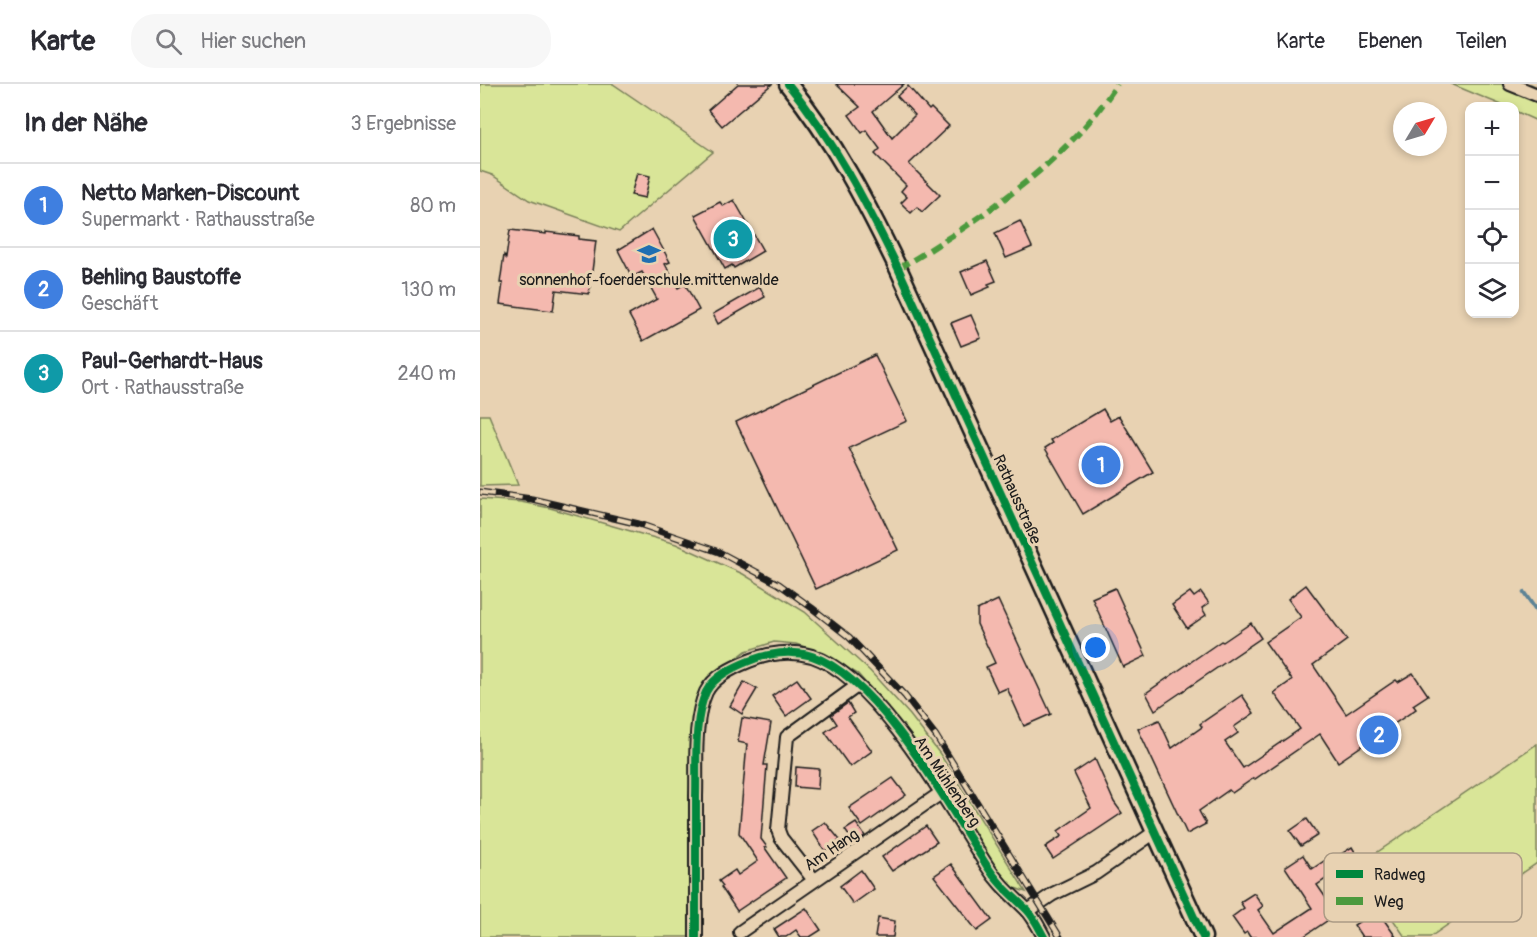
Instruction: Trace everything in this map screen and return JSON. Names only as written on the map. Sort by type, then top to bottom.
[{"type":"main road","name":"Rathausstraße","points":[[788,84],[816,120],[842,160],[884,240],[1203,937]]},
{"type":"street","points":[[1510,84],[1537,95]]},
{"type":"street","name":"Am Mühlenberg","points":[[696,937],[700,708],[707,690],[717,679],[733,668],[770,654],[785,653],[813,657],[835,669],[857,686],[890,721],[941,793],[999,884],[1028,911],[1044,937]]},
{"type":"street","points":[[814,880],[778,831],[787,737],[857,686]]},
{"type":"street","name":"Am Hang","points":[[740,932],[941,793]]},
{"type":"street","points":[[1028,911],[1053,894],[1096,873],[1155,832]]},
{"type":"green space","points":[[480,84],[613,84],[713,152],[619,232],[529,200],[492,175],[480,171]]},
{"type":"green space","points":[[1451,84],[1531,84],[1537,87],[1537,121],[1519,113],[1519,102],[1494,102]]},
{"type":"green space","points":[[480,415],[489,415],[518,485],[480,486]]},
{"type":"green space","points":[[480,499],[521,502],[550,508],[676,544],[743,574],[805,612],[870,671],[910,715],[940,754],[1026,892],[1012,887],[994,864],[916,742],[858,674],[826,655],[796,644],[774,642],[746,651],[703,684],[697,711],[691,937],[480,937]]},
{"type":"green space","points":[[1537,744],[1537,863],[1522,873],[1522,853],[1376,853]]},
{"type":"green space","points":[[1395,922],[1452,922],[1430,937],[1405,937]]},
{"type":"building","points":[[738,84],[772,84],[722,126],[708,110]]},
{"type":"building","points":[[836,84],[904,84],[873,111],[892,138],[915,115],[897,96],[908,86],[929,110],[931,108],[949,126],[909,164],[940,195],[922,212],[917,207],[911,213],[901,203],[907,197],[901,191],[906,185],[875,154],[880,149],[866,130],[862,133],[849,115],[860,107]]},
{"type":"building","points":[[637,173],[650,176],[645,198],[631,195]]},
{"type":"building","points":[[734,200],[763,251],[734,268],[732,265],[725,269],[695,215],[720,202],[723,206]]},
{"type":"building","points":[[1020,221],[1032,247],[1006,258],[995,233]]},
{"type":"building","points":[[652,229],[670,262],[665,264],[678,288],[685,284],[699,310],[643,341],[629,315],[657,299],[642,272],[632,277],[618,250]]},
{"type":"building","points":[[510,230],[579,236],[579,239],[596,241],[589,294],[556,290],[553,311],[500,304],[503,283],[500,283]]},
{"type":"building","points":[[987,261],[996,281],[988,284],[990,287],[971,295],[961,272]]},
{"type":"building","points":[[760,287],[765,297],[718,324],[713,314]]},
{"type":"building","points":[[971,315],[981,338],[961,346],[951,323]]},
{"type":"building","points":[[875,355],[907,421],[849,448],[898,550],[816,589],[736,422]]},
{"type":"building","points":[[1103,409],[1110,421],[1119,416],[1153,472],[1083,514],[1045,448],[1053,443],[1051,440]]},
{"type":"building","points":[[1306,585],[1347,640],[1313,665],[1346,714],[1396,680],[1398,682],[1413,673],[1428,695],[1413,705],[1416,709],[1338,762],[1320,734],[1255,779],[1232,793],[1229,790],[1199,811],[1206,824],[1187,834],[1138,729],[1159,720],[1172,748],[1202,727],[1200,724],[1242,695],[1254,713],[1234,727],[1238,733],[1225,742],[1243,768],[1300,729],[1274,693],[1292,680],[1265,642],[1301,617],[1288,599]]},
{"type":"building","points":[[1115,588],[1146,656],[1123,667],[1092,598]]},
{"type":"building","points":[[1190,592],[1194,597],[1201,592],[1209,603],[1202,608],[1206,615],[1187,628],[1172,605]]},
{"type":"building","points":[[998,600],[1051,714],[1024,726],[1007,688],[998,692],[986,667],[995,663],[977,624],[977,610]]},
{"type":"building","points":[[1251,623],[1261,638],[1155,710],[1146,693]]},
{"type":"building","points":[[797,679],[811,698],[786,716],[772,696]]},
{"type":"building","points":[[744,682],[757,689],[742,714],[730,706]]},
{"type":"building","points":[[848,703],[854,713],[848,717],[872,751],[850,767],[825,732],[837,724],[831,715]]},
{"type":"building","points":[[742,718],[771,723],[764,765],[767,765],[761,839],[786,878],[737,911],[719,881],[735,870],[738,875],[758,861],[739,833],[747,744],[738,742]]},
{"type":"building","points":[[1095,759],[1114,802],[1122,813],[1053,859],[1045,847],[1062,836],[1058,831],[1091,808],[1074,773]]},
{"type":"building","points":[[796,767],[819,769],[818,789],[795,787]]},
{"type":"building","points":[[893,778],[906,795],[862,826],[849,808]]},
{"type":"building","points":[[1307,819],[1318,835],[1301,846],[1290,831]]},
{"type":"building","points":[[825,822],[840,840],[825,851],[812,831]]},
{"type":"building","points":[[856,823],[865,836],[854,843],[845,830]]},
{"type":"building","points":[[926,826],[937,842],[892,871],[882,857]]},
{"type":"building","points":[[1352,847],[1356,853],[1343,853]]},
{"type":"building","points":[[1303,855],[1312,869],[1324,861],[1324,880],[1317,885],[1324,895],[1325,922],[1303,937],[1250,937],[1247,932],[1244,934],[1232,917],[1244,908],[1240,902],[1254,893],[1263,906],[1258,910],[1274,933],[1312,908],[1285,867]]},
{"type":"building","points":[[951,864],[992,920],[977,931],[934,876]]},
{"type":"building","points":[[861,870],[874,889],[853,904],[840,886]]},
{"type":"building","points":[[806,908],[821,930],[810,937],[801,937],[796,930],[786,937],[779,937],[774,929]]},
{"type":"building","points":[[878,918],[895,921],[893,937],[875,937]]},
{"type":"building","points":[[1359,922],[1385,922],[1396,937],[1362,937],[1354,925]]},
{"type":"waterway","points":[[1524,593],[1537,612]]},
{"type":"railway","points":[[480,492],[532,499],[639,524],[719,552],[779,584],[812,608],[849,637],[905,696],[936,736],[1060,937]]},
{"type":"marked path","points":[[898,268],[953,235],[1043,168],[1083,128],[1117,84]]},
{"type":"cycle path","points":[[788,84],[805,105],[849,173],[898,268],[1203,937]]},
{"type":"cycle path","points":[[696,937],[696,743],[702,703],[714,681],[737,666],[756,658],[788,653],[812,656],[837,669],[862,690],[887,717],[933,780],[992,873],[1030,913],[1044,937]]},
{"type":"place","name":"Paul-Gerhardt-Haus","points":[[733,239]]},
{"type":"place","name":"sonnenhof-foerderschule.mittenwalde","points":[[649,254]]},
{"type":"place","name":"Netto Marken-Discount","points":[[1101,465]]},
{"type":"place","name":"Behling Baustoffe","points":[[1379,735]]}]
